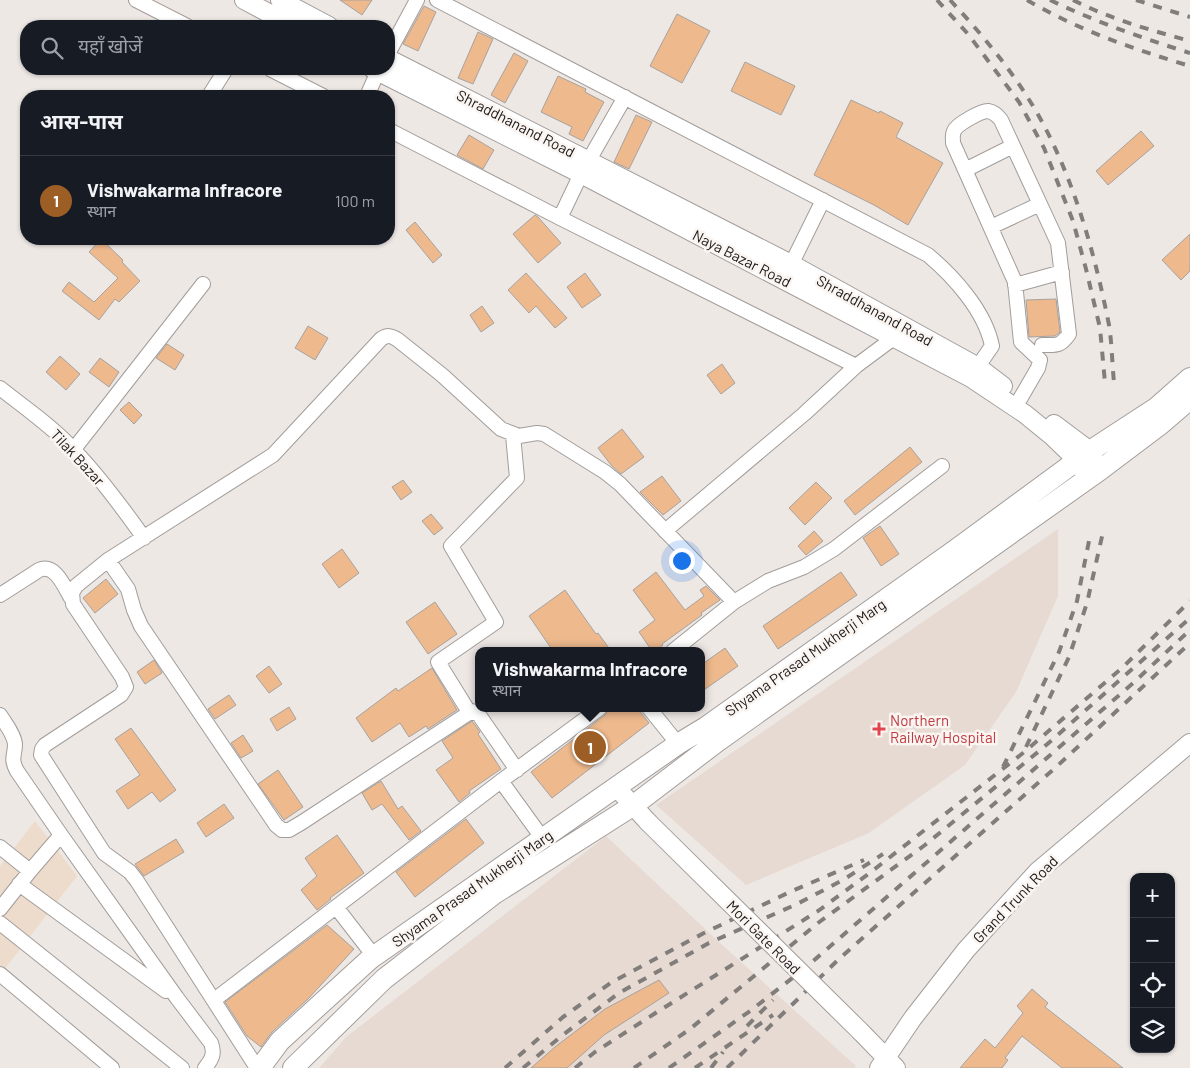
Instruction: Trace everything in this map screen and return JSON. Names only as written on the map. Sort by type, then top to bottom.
[{"type":"main road","name":"Shyama Prasad Mukherji Marg","points":[[1089,465],[1190,378]]},
{"type":"main road","name":"Shyama Prasad Mukherji Marg","points":[[293,1068],[384,979],[494,894],[634,805],[712,734],[954,551],[1089,465],[1161,424],[1190,399]]},
{"type":"main road","name":"Shyama Prasad Mukherji Marg","points":[[258,1068],[280,1041],[374,956],[678,744],[712,734]]},
{"type":"street","points":[[136,0],[175,20]]},
{"type":"street","points":[[244,0],[282,20]]},
{"type":"street","points":[[280,0],[318,20]]},
{"type":"street","points":[[395,40],[416,0]]},
{"type":"street","points":[[437,0],[928,255],[955,280],[979,314],[989,333],[992,346],[974,372]]},
{"type":"street","name":"Naya Bazar Road","points":[[395,74],[585,167],[787,272],[895,337],[974,372],[1089,465]]},
{"type":"street","points":[[213,90],[222,75]]},
{"type":"street","points":[[282,75],[311,90]]},
{"type":"street","points":[[370,90],[376,75]]},
{"type":"street","points":[[560,218],[585,167],[625,97]]},
{"type":"street","points":[[1020,398],[1040,364],[1037,357],[1021,342],[1015,285],[953,142],[953,136],[958,126],[981,112],[987,111],[998,117],[1058,243],[1069,334],[1064,342],[1059,345],[1042,346]]},
{"type":"street","points":[[395,133],[856,366]]},
{"type":"street","points":[[965,170],[1013,146]]},
{"type":"street","points":[[787,272],[823,200]]},
{"type":"street","points":[[991,227],[1040,204]]},
{"type":"street","name":"Shraddhanand Road","points":[[787,272],[1020,398],[1089,465]]},
{"type":"street","points":[[1015,285],[1062,272]]},
{"type":"street","points":[[74,449],[202,284]]},
{"type":"street","points":[[71,598],[76,586],[108,560],[273,455],[380,339],[385,336],[394,337],[442,375],[501,429],[519,436],[537,433],[548,436],[613,478],[629,492],[734,602]]},
{"type":"street","points":[[665,530],[804,414],[856,366],[895,337]]},
{"type":"street","name":"Tilak Bazar","points":[[0,388],[49,426],[74,449],[119,503],[144,538]]},
{"type":"street","points":[[469,712],[438,662],[496,622],[451,546],[517,478],[513,435]]},
{"type":"street","points":[[678,647],[734,602],[768,581],[816,561],[834,549],[942,466]]},
{"type":"street","points":[[108,560],[128,589],[141,626],[276,825],[282,830],[289,830],[301,823],[469,712],[479,715],[517,770]]},
{"type":"street","points":[[0,595],[39,570],[44,568],[50,569],[54,572],[73,604],[122,676],[126,687],[121,695],[45,744],[41,755],[104,853],[130,872],[136,880],[258,1068]]},
{"type":"street","points":[[214,1000],[595,712]]},
{"type":"street","points":[[652,712],[678,744]]},
{"type":"street","points":[[0,715],[14,738],[13,764],[61,836],[211,1044],[214,1050],[213,1056],[205,1068]]},
{"type":"street","name":"Grand Trunk Road","points":[[887,1065],[913,1018],[966,950],[1037,872],[1188,749]]},
{"type":"street","points":[[501,781],[542,839]]},
{"type":"street","name":"Mori Gate Road","points":[[617,788],[648,822],[861,1032],[887,1065]]},
{"type":"street","points":[[0,909],[61,836]]},
{"type":"street","points":[[0,847],[30,871]]},
{"type":"street","points":[[19,884],[177,998]]},
{"type":"street","points":[[336,907],[374,956]]},
{"type":"street","points":[[0,922],[182,1068]]},
{"type":"street","points":[[0,974],[112,1068]]},
{"type":"shaded area","name":"Northern Railway Hospital","points":[[1058,529],[1058,596],[1016,692],[965,765],[869,833],[746,885],[656,805]]},
{"type":"shaded area","points":[[35,821],[77,876],[0,975],[0,866]]},
{"type":"shaded area","points":[[606,836],[719,942],[856,1066],[855,1068],[319,1068],[346,1037]]},
{"type":"building","points":[[340,0],[372,0],[362,15]]},
{"type":"building","points":[[424,6],[436,12],[418,51],[403,44]]},
{"type":"building","points":[[677,14],[710,31],[682,83],[650,66]]},
{"type":"building","points":[[478,32],[493,39],[473,84],[458,78]]},
{"type":"building","points":[[514,53],[528,61],[505,103],[491,95]]},
{"type":"building","points":[[745,62],[795,86],[781,115],[731,91]]},
{"type":"building","points":[[558,76],[586,89],[585,92],[604,102],[583,141],[569,134],[572,127],[541,112]]},
{"type":"building","points":[[851,100],[879,113],[880,111],[903,123],[896,137],[943,163],[908,225],[874,205],[814,175]]},
{"type":"building","points":[[636,115],[652,122],[629,169],[614,162]]},
{"type":"building","points":[[1141,131],[1154,146],[1108,185],[1096,171]]},
{"type":"building","points":[[469,135],[494,150],[483,169],[457,155]]},
{"type":"building","points":[[535,215],[561,243],[538,263],[513,234]]},
{"type":"building","points":[[415,222],[442,255],[433,263],[406,230]]},
{"type":"building","points":[[1190,234],[1190,271],[1181,280],[1162,260]]},
{"type":"building","points":[[95,245],[107,245],[123,260],[122,262],[140,281],[119,302],[115,299],[99,320],[62,291],[69,282],[94,302],[118,278],[89,252]]},
{"type":"building","points":[[526,273],[567,318],[555,328],[536,306],[529,313],[508,290]]},
{"type":"building","points":[[585,273],[601,295],[582,308],[567,287]]},
{"type":"building","points":[[1056,299],[1060,332],[1055,336],[1029,337],[1026,300]]},
{"type":"building","points":[[482,306],[494,323],[481,332],[470,315]]},
{"type":"building","points":[[308,326],[328,338],[315,360],[295,348]]},
{"type":"building","points":[[167,344],[184,355],[175,370],[156,358]]},
{"type":"building","points":[[60,356],[80,374],[66,390],[46,372]]},
{"type":"building","points":[[100,358],[119,372],[109,387],[89,372]]},
{"type":"building","points":[[722,364],[735,383],[721,394],[707,375]]},
{"type":"building","points":[[129,402],[142,415],[134,424],[120,410]]},
{"type":"building","points":[[622,429],[644,457],[621,474],[611,465],[598,448]]},
{"type":"building","points":[[910,447],[922,462],[855,515],[844,501]]},
{"type":"building","points":[[662,476],[681,501],[663,515],[640,492]]},
{"type":"building","points":[[403,480],[412,492],[401,500],[392,487]]},
{"type":"building","points":[[816,482],[832,498],[805,525],[789,508]]},
{"type":"building","points":[[431,514],[443,528],[434,535],[422,521]]},
{"type":"building","points":[[880,526],[899,554],[881,566],[863,538]]},
{"type":"building","points":[[814,531],[823,541],[806,555],[798,546]]},
{"type":"building","points":[[342,549],[359,573],[339,588],[322,564]]},
{"type":"building","points":[[656,572],[685,610],[704,596],[700,590],[706,586],[720,600],[701,613],[702,615],[660,647],[649,647],[639,632],[655,620],[633,590]]},
{"type":"building","points":[[841,572],[857,595],[778,649],[763,626]]},
{"type":"building","points":[[106,579],[118,594],[95,613],[83,598]]},
{"type":"building","points":[[565,590],[596,634],[598,633],[608,647],[550,647],[529,616]]},
{"type":"building","points":[[435,602],[457,634],[428,654],[406,622]]},
{"type":"building","points":[[725,648],[738,666],[705,689],[705,662]]},
{"type":"building","points":[[154,660],[162,673],[145,684],[137,672]]},
{"type":"building","points":[[269,666],[282,684],[269,693],[256,676]]},
{"type":"building","points":[[432,668],[457,710],[428,729],[426,726],[409,737],[400,723],[372,742],[356,718],[396,688],[398,691]]},
{"type":"building","points":[[229,695],[236,705],[215,719],[208,709]]},
{"type":"building","points":[[289,707],[296,719],[277,731],[270,719]]},
{"type":"building","points":[[607,712],[640,712],[649,723],[552,798],[531,772]]},
{"type":"building","points":[[472,721],[480,732],[478,734],[501,769],[469,791],[470,793],[459,802],[436,770],[453,758],[442,741]]},
{"type":"building","points":[[131,728],[176,790],[160,802],[152,792],[128,809],[116,791],[140,775],[115,739]]},
{"type":"building","points":[[243,735],[253,751],[241,758],[231,743]]},
{"type":"building","points":[[278,770],[303,807],[284,820],[258,784]]},
{"type":"building","points":[[381,781],[398,809],[402,806],[421,831],[409,840],[382,804],[372,810],[362,793]]},
{"type":"building","points":[[224,804],[234,818],[206,837],[197,823]]},
{"type":"building","points":[[466,819],[484,843],[415,897],[396,872]]},
{"type":"building","points":[[337,835],[364,873],[317,910],[301,890],[317,876],[305,858]]},
{"type":"building","points":[[176,839],[184,852],[144,876],[135,864]]},
{"type":"building","points":[[327,925],[354,949],[308,999],[272,1032],[261,1047],[247,1036],[225,1002]]},
{"type":"building","points":[[659,980],[669,993],[604,1035],[567,1068],[531,1068],[605,1009]]},
{"type":"building","points":[[1032,989],[1048,1003],[1045,1007],[1123,1068],[1062,1068],[1022,1036],[1005,1058],[1008,1060],[1002,1068],[960,1068],[985,1039],[995,1048],[1023,1013],[1017,1006]]},
{"type":"railway","points":[[937,0],[968,34],[1019,102],[1044,148],[1073,221],[1086,269],[1100,328],[1105,383]]},
{"type":"railway","points":[[950,0],[1010,72],[1028,98],[1056,151],[1079,208],[1096,267],[1109,325],[1114,382]]},
{"type":"railway","points":[[1027,0],[1086,30],[1190,66]]},
{"type":"railway","points":[[1050,0],[1119,29],[1190,53]]},
{"type":"railway","points":[[1073,0],[1116,18],[1190,41]]},
{"type":"railway","points":[[1136,0],[1190,17]]},
{"type":"railway","points":[[1026,747],[1069,657],[1087,603],[1103,532]]},
{"type":"railway","points":[[1003,767],[1059,652],[1077,601],[1090,536]]},
{"type":"railway","points":[[575,1068],[595,1052],[818,911],[871,872],[1023,753],[1122,668],[1190,601]]},
{"type":"railway","points":[[634,1068],[690,1029],[818,923],[925,845],[1044,747],[1190,618]]},
{"type":"railway","points":[[669,1068],[750,1011],[804,969],[1132,684],[1190,630]]},
{"type":"railway","points":[[727,1068],[840,958],[1055,768],[1190,643]]},
{"type":"railway","points":[[523,1068],[564,1034],[619,993],[709,943],[797,904],[843,880],[883,854]]},
{"type":"railway","points":[[505,1068],[563,1017],[612,982],[704,933],[792,891],[864,860]]},
{"type":"railway","points":[[747,1026],[773,1000]]},
{"type":"railway","points":[[695,1068],[773,1015]]},
{"type":"railway","points":[[711,1068],[723,1052]]},
{"type":"place","name":"Northern Railway Hospital","points":[[879,729]]},
{"type":"place","name":"Vishwakarma Infracore","points":[[590,747]]}]
